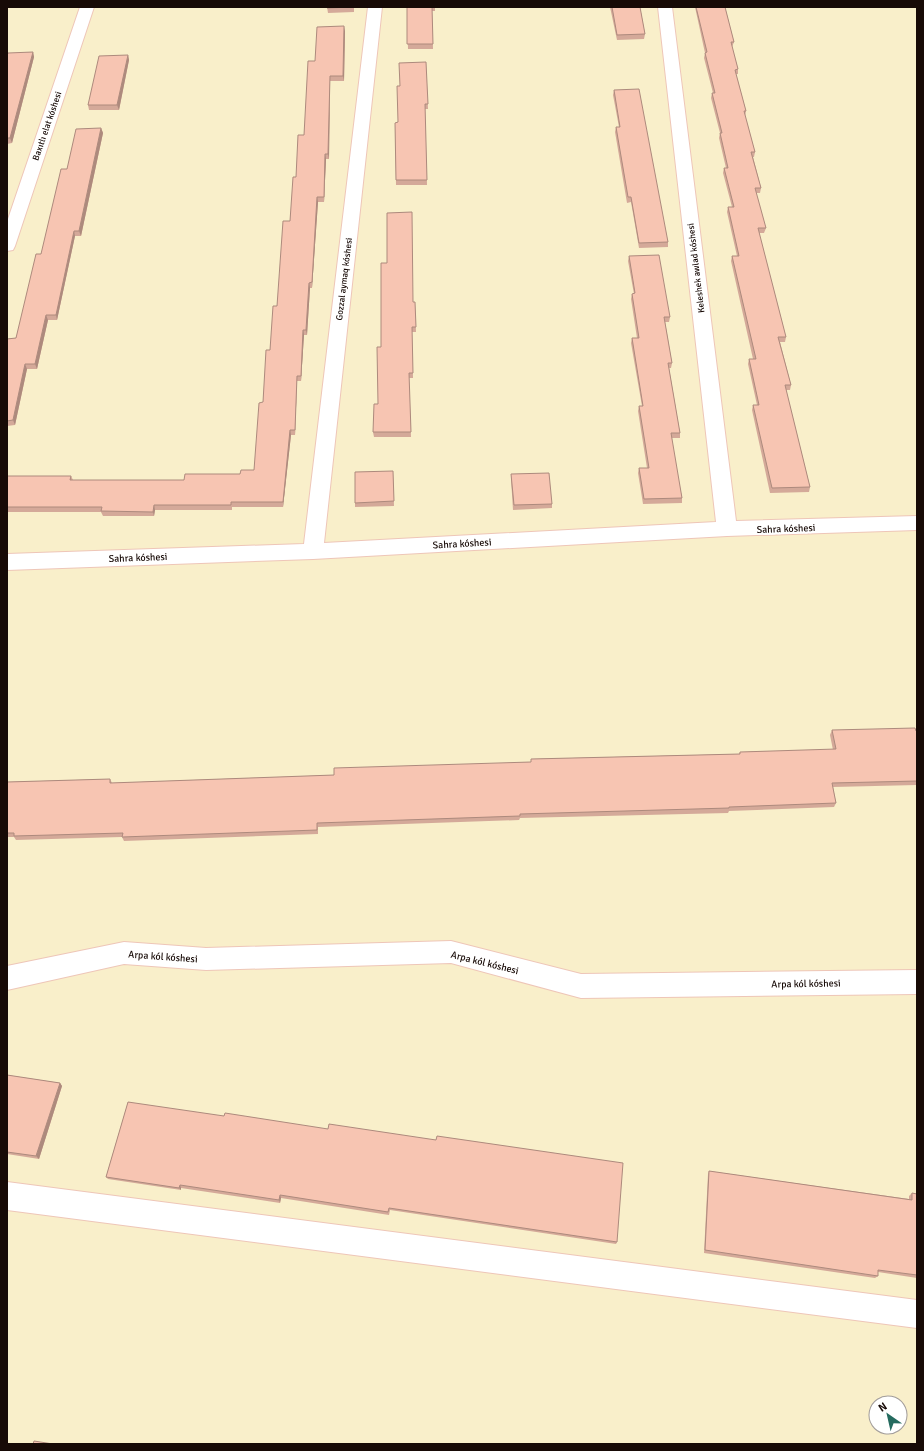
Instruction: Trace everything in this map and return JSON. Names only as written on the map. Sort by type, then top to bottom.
[{"type":"street","name":"Baxıtlı elat kóshesi","points":[[7,246],[87,7]]},
{"type":"street","name":"Gozzal aymaq kóshesi","points":[[313,551],[375,7]]},
{"type":"street","name":"Keleshek awlad kóshesi","points":[[665,7],[727,529]]},
{"type":"street","name":"Sahra kóshesi","points":[[7,562],[313,551],[727,529],[917,523]]},
{"type":"street","name":"Arpa kól kóshesi","points":[[7,978],[124,953],[206,959],[451,952],[581,986],[917,982]]},
{"type":"street","points":[[7,1196],[917,1314]]},
{"type":"sand","points":[[7,7],[917,7],[917,1444],[7,1444]]},
{"type":"building","points":[[327,7],[354,7],[327,8]]},
{"type":"building","points":[[407,7],[432,7],[433,44],[407,44]]},
{"type":"building","points":[[612,7],[640,7],[645,34],[617,35]]},
{"type":"building","points":[[696,7],[725,7],[734,42],[731,42],[738,69],[735,70],[755,152],[751,152],[761,188],[755,188],[766,228],[758,228],[786,337],[778,337],[791,385],[785,385],[810,487],[772,488],[753,405],[759,405],[749,359],[756,359],[732,256],[739,256],[728,207],[734,207],[724,168],[728,168],[720,133],[722,133],[712,93],[715,93],[705,53],[707,52]]},
{"type":"building","points":[[344,26],[343,76],[330,76],[328,154],[325,154],[324,197],[317,197],[312,282],[309,283],[306,330],[303,330],[301,376],[297,376],[295,430],[290,430],[283,502],[231,502],[231,505],[154,505],[153,512],[101,511],[102,507],[7,507],[7,476],[71,476],[70,480],[184,480],[185,474],[240,474],[241,470],[254,470],[259,403],[263,402],[266,350],[270,350],[273,306],[277,306],[283,221],[290,221],[293,177],[296,177],[298,135],[304,135],[308,61],[315,61],[317,27]]},
{"type":"building","points":[[33,52],[10,138],[7,138],[7,55],[8,53]]},
{"type":"building","points":[[128,55],[117,105],[88,105],[99,56]]},
{"type":"building","points":[[426,62],[428,104],[425,104],[427,180],[396,180],[395,123],[398,122],[397,86],[400,86],[399,63]]},
{"type":"building","points":[[639,89],[668,242],[639,243],[631,197],[628,197],[616,127],[620,127],[614,90]]},
{"type":"building","points":[[101,128],[79,231],[74,231],[56,315],[46,315],[35,364],[25,364],[13,420],[7,421],[7,339],[16,338],[36,254],[41,254],[61,169],[67,169],[76,129]]},
{"type":"building","points":[[412,212],[413,302],[415,302],[416,327],[412,327],[413,373],[409,373],[411,432],[373,432],[374,404],[378,404],[377,347],[381,347],[381,263],[387,263],[387,213]]},
{"type":"building","points":[[659,255],[670,317],[664,317],[672,363],[668,363],[680,433],[671,433],[682,498],[644,499],[639,468],[649,468],[639,406],[643,406],[632,338],[639,338],[632,294],[635,293],[629,256]]},
{"type":"building","points":[[393,471],[394,501],[355,503],[355,472]]},
{"type":"building","points":[[549,473],[552,504],[514,505],[511,474]]},
{"type":"building","points":[[915,728],[917,731],[917,781],[832,783],[836,803],[317,823],[317,830],[122,837],[123,833],[14,836],[14,833],[7,833],[7,782],[110,779],[110,783],[334,775],[334,768],[531,762],[531,759],[740,754],[740,752],[836,749],[832,730]]},
{"type":"building","points":[[7,1075],[60,1083],[36,1156],[7,1152]]},
{"type":"building","points":[[128,1102],[224,1116],[225,1113],[328,1129],[329,1124],[436,1140],[437,1136],[623,1163],[617,1242],[389,1208],[388,1212],[280,1195],[279,1200],[180,1185],[179,1188],[106,1177]]},
{"type":"building","points":[[709,1171],[912,1200],[912,1193],[917,1194],[917,1275],[878,1270],[878,1276],[705,1250]]},
{"type":"building","points":[[34,1441],[53,1444],[33,1444]]}]
